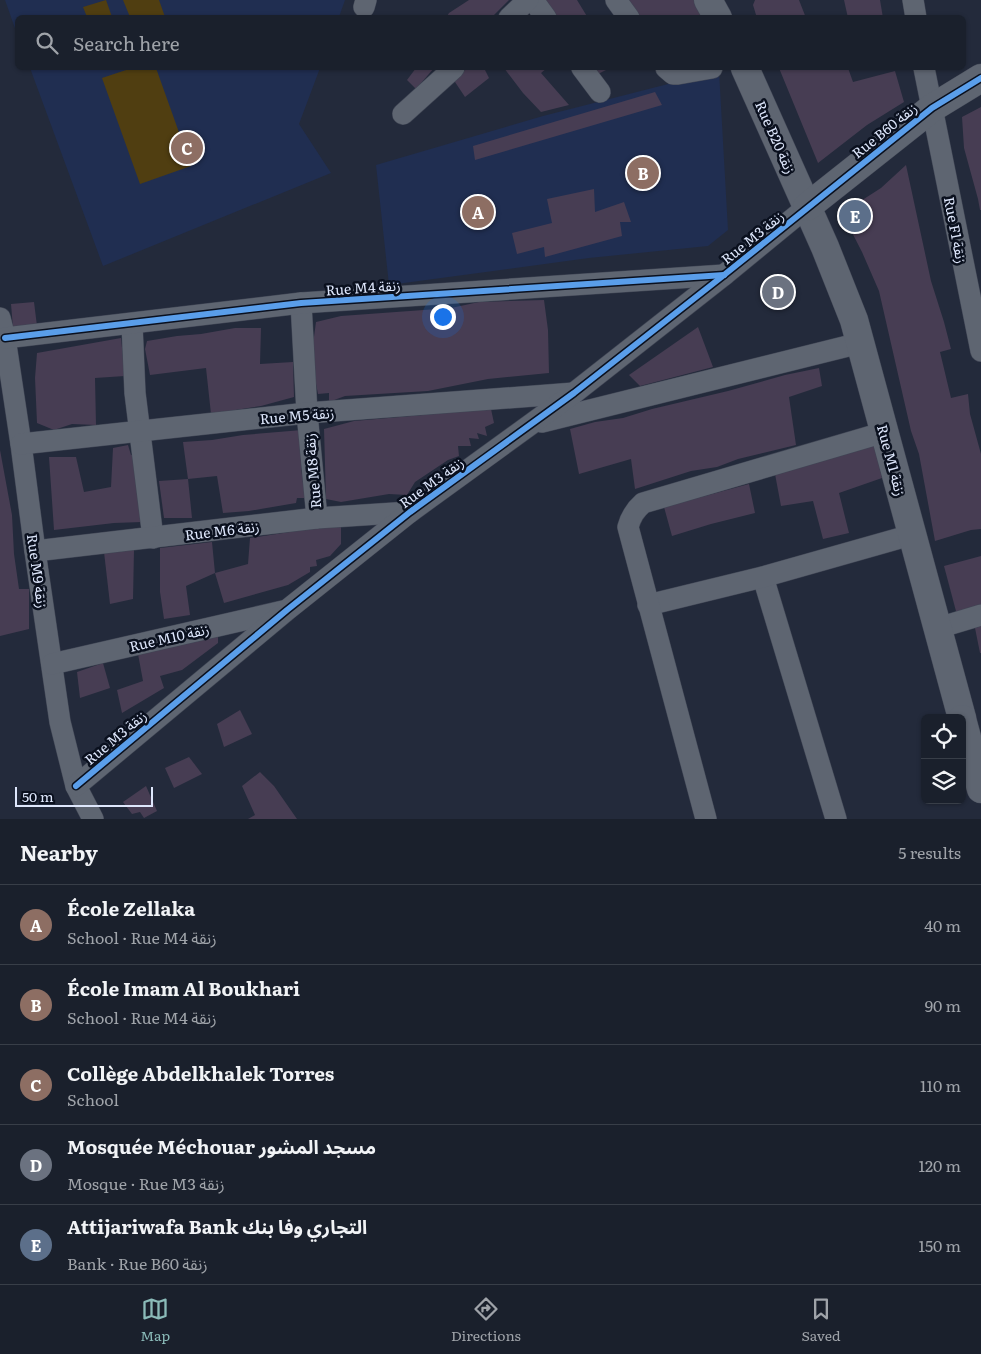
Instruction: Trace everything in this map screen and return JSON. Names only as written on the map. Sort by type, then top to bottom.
[{"type":"street","points":[[512,15],[528,0]]},
{"type":"street","points":[[533,0],[544,15]]},
{"type":"street","points":[[616,0],[627,15]]},
{"type":"street","points":[[912,0],[915,15]]},
{"type":"street","points":[[403,114],[452,70]]},
{"type":"street","points":[[584,70],[600,92]]},
{"type":"street","points":[[668,70],[673,74],[678,74],[701,70]]},
{"type":"street","name":"Rue B20 زنقة","points":[[746,70],[807,207]]},
{"type":"street","name":"Rue F1 زنقة","points":[[924,70],[981,352]]},
{"type":"street","name":"Rue B60 زنقة","points":[[807,207],[932,108],[981,78]]},
{"type":"street","name":"Rue M3 زنقة","points":[[76,786],[287,610],[410,512],[574,393],[807,207]]},
{"type":"street","name":"Rue M1 زنقة","points":[[807,207],[854,320],[961,714]]},
{"type":"street","name":"Rue M4 زنقة","points":[[5,338],[302,304],[724,275]]},
{"type":"street","name":"Rue M8 زنقة","points":[[302,304],[307,413],[317,518]]},
{"type":"street","name":"Rue M9 زنقة","points":[[0,318],[5,338],[21,444],[34,551],[60,722],[76,786],[93,819]]},
{"type":"street","points":[[132,324],[135,393],[153,538]]},
{"type":"street","points":[[531,425],[860,343]]},
{"type":"street","name":"Rue M5 زنقة","points":[[21,444],[307,413],[574,393]]},
{"type":"street","points":[[706,819],[628,527],[635,510],[643,503],[885,432]]},
{"type":"street","name":"Rue M6 زنقة","points":[[34,551],[317,518],[410,512]]},
{"type":"street","points":[[648,605],[763,577],[912,534]]},
{"type":"street","points":[[763,577],[836,819]]},
{"type":"street","name":"Rue M10 زنقة","points":[[52,664],[287,610]]},
{"type":"street","points":[[938,628],[981,615]]},
{"type":"street","name":"Rue M1 زنقة","points":[[966,734],[981,789]]},
{"type":"shaded area","points":[[5,0],[345,0],[340,15],[15,15],[15,28]]},
{"type":"shaded area","points":[[106,0],[111,15],[86,15],[83,7]]},
{"type":"shaded area","points":[[123,0],[159,0],[164,15],[129,15]]},
{"type":"shaded area","points":[[31,70],[319,70],[299,124],[331,173],[103,266]]},
{"type":"shaded area","points":[[126,70],[157,70],[191,166],[140,184],[102,78]]},
{"type":"shaded area","points":[[719,71],[728,230],[708,246],[589,258],[389,285],[376,165],[543,116]]},
{"type":"building","points":[[469,0],[509,0],[494,15],[448,15]]},
{"type":"building","points":[[538,0],[577,0],[586,15],[550,15]]},
{"type":"building","points":[[624,0],[697,0],[704,15],[634,15]]},
{"type":"building","points":[[755,0],[799,0],[805,15],[756,15],[753,5]]},
{"type":"building","points":[[844,0],[880,0],[882,15],[847,15]]},
{"type":"building","points":[[414,70],[432,70],[416,89],[407,80]]},
{"type":"building","points":[[465,70],[485,70],[489,78],[465,97],[453,79]]},
{"type":"building","points":[[506,70],[545,70],[541,73],[569,105],[541,112]]},
{"type":"building","points":[[590,70],[606,70],[594,76]]},
{"type":"building","points":[[780,70],[849,70],[853,82],[895,71],[904,102],[867,125],[818,163]]},
{"type":"building","points":[[655,92],[662,105],[475,160],[473,146]]},
{"type":"building","points":[[981,107],[980,210],[964,148],[962,117]]},
{"type":"building","points":[[906,165],[931,281],[951,349],[940,352],[951,398],[968,394],[970,414],[981,454],[981,529],[971,530],[935,541],[919,454],[911,431],[879,291],[842,213],[881,188]]},
{"type":"building","points":[[594,189],[595,212],[624,202],[631,222],[620,222],[622,236],[545,257],[544,247],[517,254],[512,233],[552,223],[547,199]]},
{"type":"building","points":[[544,300],[548,330],[549,373],[488,379],[428,391],[345,396],[329,402],[329,393],[318,394],[311,359],[316,322],[341,316],[451,308],[479,302]]},
{"type":"building","points":[[34,302],[37,326],[13,328],[11,304]]},
{"type":"building","points":[[698,327],[713,367],[640,386],[629,375]]},
{"type":"building","points":[[235,328],[261,328],[260,364],[293,362],[294,397],[261,406],[211,414],[206,368],[150,375],[145,349],[147,341]]},
{"type":"building","points":[[121,338],[125,376],[95,378],[96,425],[72,424],[54,430],[37,423],[35,378],[37,353]]},
{"type":"building","points":[[819,368],[822,386],[789,397],[796,445],[738,459],[717,467],[691,471],[635,489],[631,459],[579,474],[570,429],[595,422],[623,418],[785,375]]},
{"type":"building","points":[[491,409],[494,423],[485,427],[487,436],[477,433],[479,439],[469,438],[471,446],[458,446],[459,456],[448,460],[415,482],[407,495],[389,494],[341,502],[326,499],[324,429],[354,421]]},
{"type":"building","points":[[302,430],[301,467],[305,498],[297,498],[296,503],[249,511],[223,513],[217,476],[188,479],[183,442]]},
{"type":"building","points":[[128,445],[131,455],[138,455],[142,522],[114,523],[54,530],[49,457],[76,457],[84,492],[111,487],[113,448]]},
{"type":"building","points":[[875,445],[882,478],[839,493],[849,533],[823,539],[813,501],[781,506],[775,474]]},
{"type":"building","points":[[0,450],[12,515],[14,554],[19,589],[29,589],[29,629],[0,636]]},
{"type":"building","points":[[188,479],[192,518],[164,518],[159,481]]},
{"type":"building","points":[[749,484],[755,513],[672,536],[664,507]]},
{"type":"building","points":[[341,524],[341,544],[330,556],[316,560],[317,566],[310,567],[310,572],[288,585],[224,603],[215,573],[248,564],[250,538]]},
{"type":"building","points":[[212,542],[215,573],[186,586],[190,615],[164,619],[160,592],[160,548]]},
{"type":"building","points":[[134,550],[133,599],[110,604],[104,552]]},
{"type":"building","points":[[981,556],[981,608],[957,615],[944,566]]},
{"type":"building","points":[[981,626],[981,653],[980,653],[975,628]]},
{"type":"building","points":[[218,631],[218,643],[182,670],[160,676],[164,688],[122,713],[117,690],[143,681],[138,654]]},
{"type":"building","points":[[103,663],[110,688],[80,698],[77,672]]},
{"type":"building","points":[[240,710],[252,734],[224,747],[217,724]]},
{"type":"building","points":[[189,757],[202,774],[174,788],[165,768]]},
{"type":"building","points":[[260,772],[274,786],[297,819],[248,819],[255,815],[242,786]]},
{"type":"building","points":[[146,786],[157,811],[144,818],[140,812],[132,814],[123,802]]},
{"type":"cycle path","points":[[76,786],[287,610],[410,512],[574,393],[932,108],[981,78]]},
{"type":"cycle path","points":[[5,338],[301,303],[724,275]]},
{"type":"place","name":"Collège Abdelkhalek Torres","points":[[187,148]]},
{"type":"place","name":"École Imam Al Boukhari","points":[[643,173]]},
{"type":"place","name":"École Zellaka","points":[[478,212]]},
{"type":"place","name":"Attijariwafa Bank التجاري وفا بنك","points":[[855,216]]},
{"type":"place","name":"Mosquée Méchouar مسجد المشور","points":[[778,292]]}]
